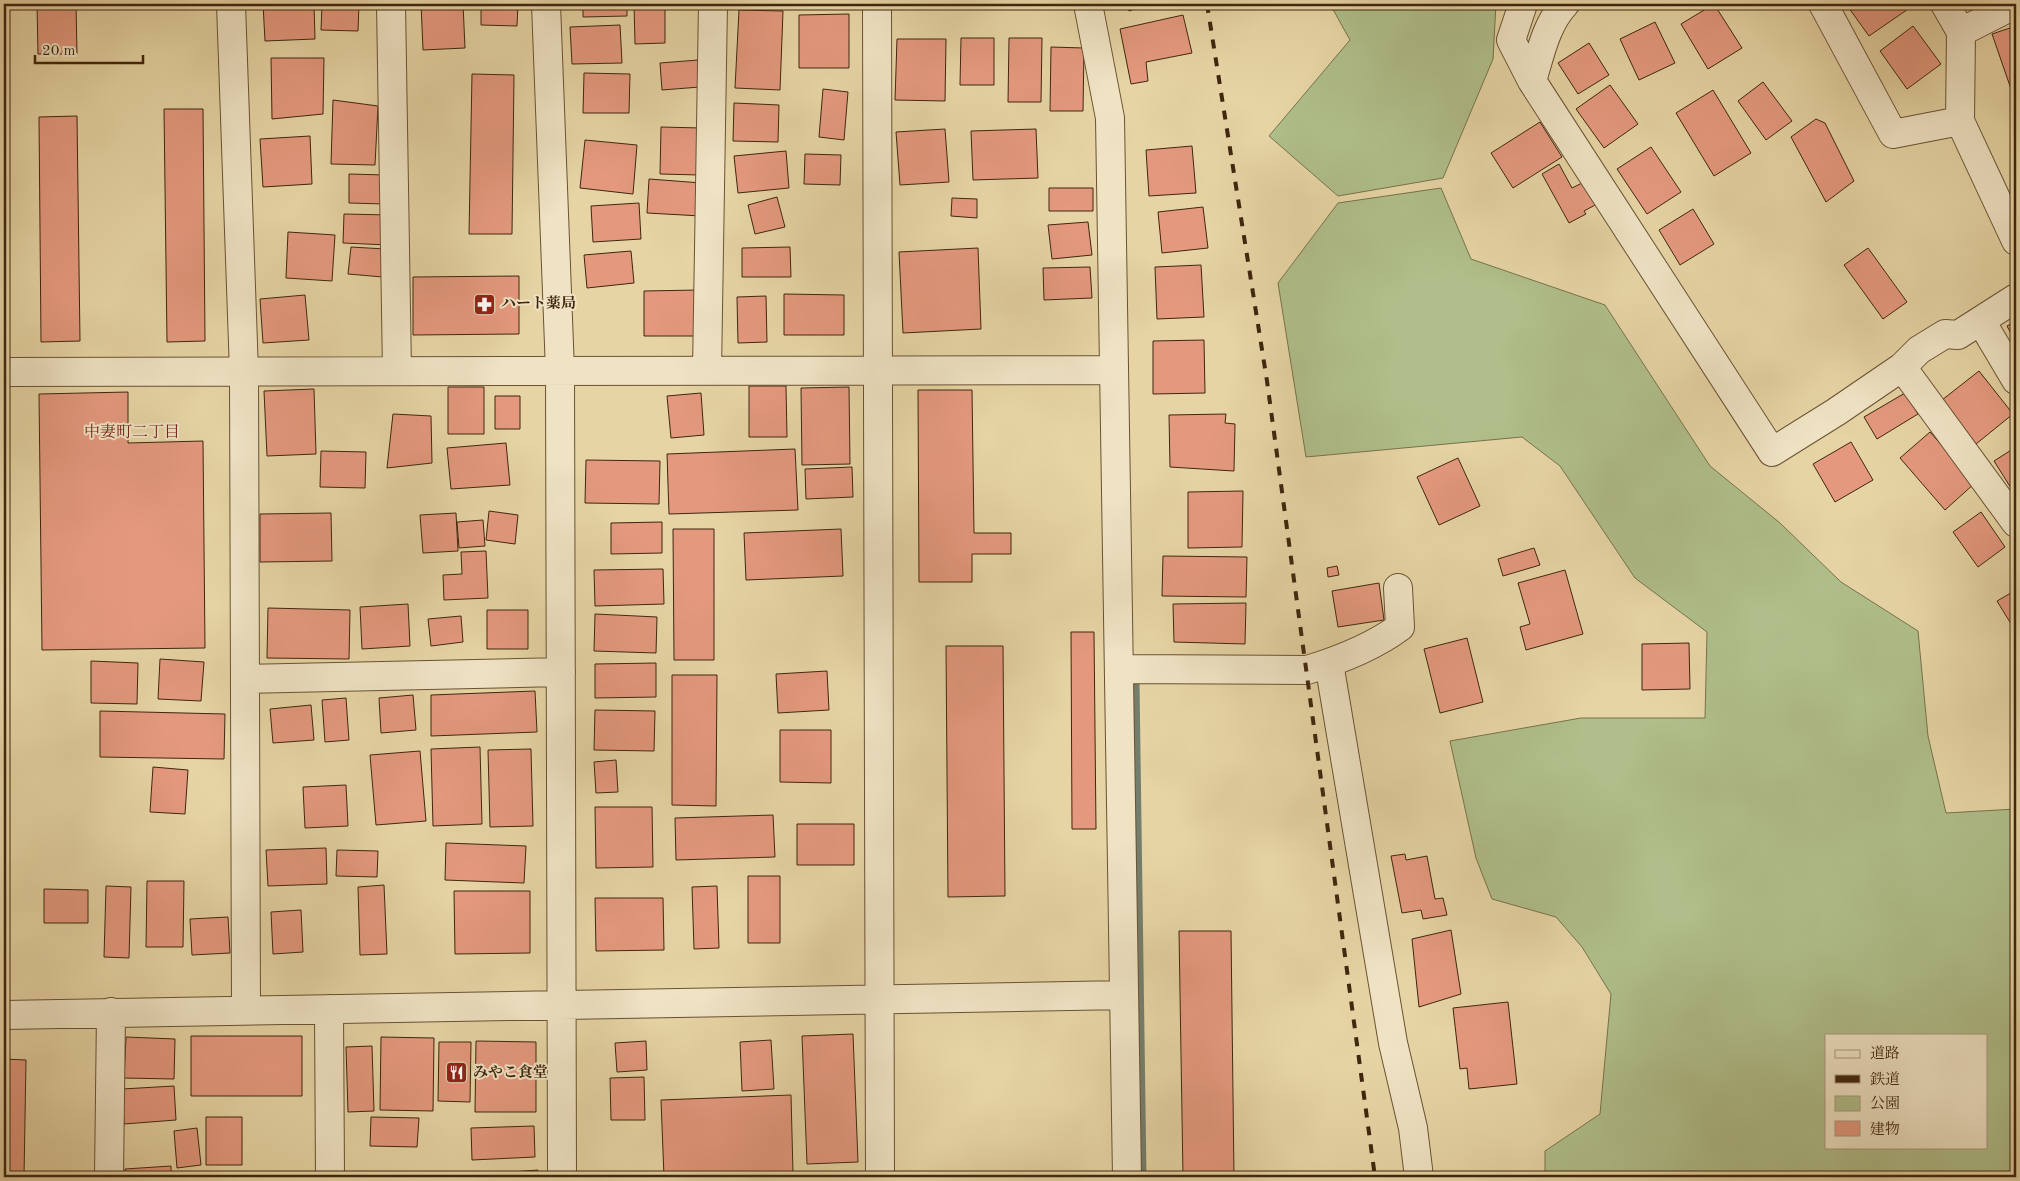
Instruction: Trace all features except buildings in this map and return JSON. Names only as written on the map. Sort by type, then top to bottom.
[{"type":"street","points":[[232,4],[244,372],[246,1010]]},
{"type":"street","points":[[391,4],[397,371]]},
{"type":"street","points":[[546,4],[560,371],[562,1177]]},
{"type":"street","points":[[707,371],[713,4]]},
{"type":"street","points":[[877,4],[880,1177]]},
{"type":"street","points":[[1088,4],[1110,118],[1127,1177]]},
{"type":"street","points":[[1523,4],[1511,40],[1532,81],[1772,452],[1836,412],[1902,367],[1919,350],[1944,334],[1958,335],[2016,298]]},
{"type":"street","points":[[1532,81],[1546,38],[1559,10],[1565,4]]},
{"type":"street","points":[[1823,4],[1893,134],[1960,121]]},
{"type":"street","points":[[1945,4],[1961,32],[1960,121],[2016,241]]},
{"type":"street","points":[[1961,32],[2016,4]]},
{"type":"street","points":[[1981,321],[2016,380]]},
{"type":"street","points":[[1902,367],[2016,522]]},
{"type":"street","points":[[4,372],[1114,370]]},
{"type":"street","points":[[1119,670],[1307,670],[1329,663],[1384,639],[1400,627],[1398,588]]},
{"type":"street","points":[[1329,663],[1392,1034],[1413,1128],[1419,1177]]},
{"type":"street","points":[[245,679],[561,672]]},
{"type":"street","points":[[4,1015],[1124,995]]},
{"type":"street","points":[[329,1008],[330,1177]]},
{"type":"street","points":[[109,1177],[111,1012]]},
{"type":"green space","points":[[1330,4],[1496,4],[1493,59],[1443,178],[1338,196],[1269,136],[1350,40]]},
{"type":"green space","points":[[1441,188],[1471,259],[1605,305],[1710,466],[1780,523],[1841,582],[1918,631],[1928,736],[1946,813],[2016,809],[2016,1177],[1545,1177],[1545,1151],[1600,1114],[1611,994],[1582,947],[1556,917],[1492,899],[1476,858],[1450,741],[1581,718],[1705,718],[1707,632],[1635,578],[1560,466],[1522,437],[1306,457],[1278,283],[1338,203]]},
{"type":"waterway","points":[[1134,683],[1141,1177]]},
{"type":"railway","points":[[1207,4],[1267,381],[1375,1177]]},
{"type":"place","name":"ハート薬局","points":[[485,304]]},
{"type":"place","name":"みやこ食堂","points":[[457,1073]]},
{"type":"district","name":"中妻町二丁目","points":[[132,433]]}]
